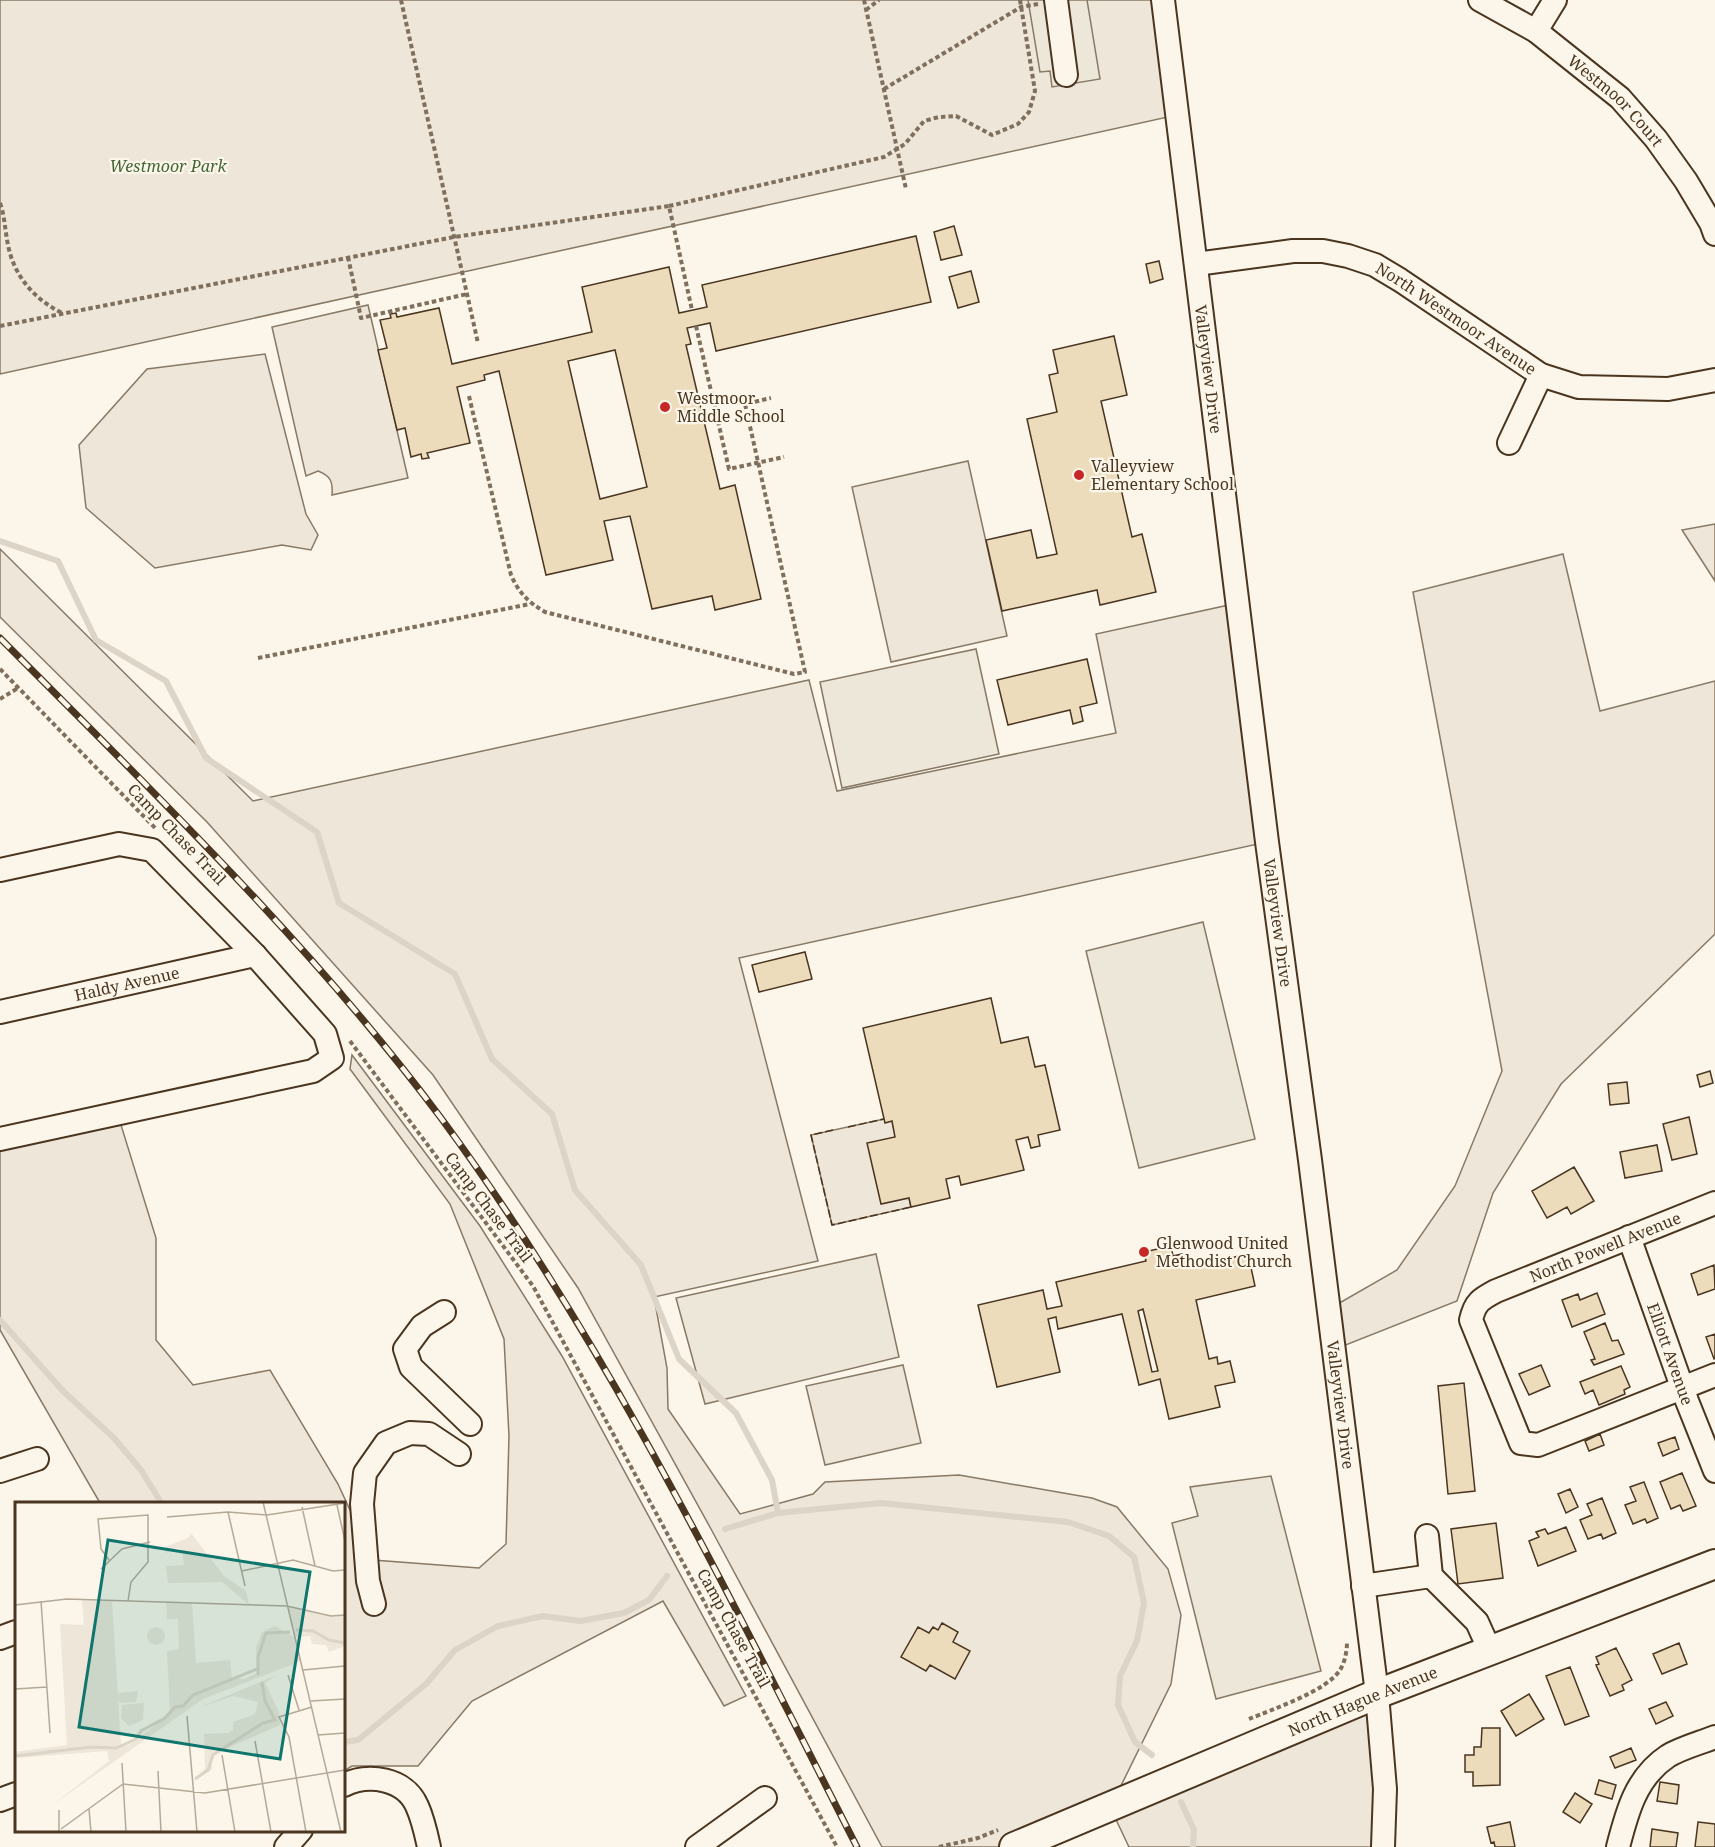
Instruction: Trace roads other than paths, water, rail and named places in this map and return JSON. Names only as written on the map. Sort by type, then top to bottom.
[{"type":"main road","name":"North Hague Avenue","points":[[1007,1838],[1715,1564]]},
{"type":"street","points":[[1056,0],[1066,75]]},
{"type":"street","name":"Valleyview Drive","points":[[1163,0],[1267,842],[1312,1172],[1377,1694],[1385,1789],[1383,1847]]},
{"type":"street","name":"Westmoor Court","points":[[1480,0],[1536,31],[1620,98],[1656,139],[1686,181],[1715,234]]},
{"type":"street","points":[[1536,31],[1555,0]]},
{"type":"street","name":"North Westmoor Avenue","points":[[1196,264],[1293,251],[1323,251],[1375,265],[1541,375],[1579,387],[1668,389],[1715,380]]},
{"type":"street","points":[[1509,443],[1541,375]]},
{"type":"street","points":[[0,870],[119,844],[152,850],[255,955],[325,1034],[332,1058],[313,1071],[0,1139]]},
{"type":"street","name":"Haldy Avenue","points":[[0,1012],[255,955]]},
{"type":"street","name":"North Powell Avenue","points":[[1682,1388],[1538,1445],[1521,1443],[1471,1320],[1474,1307],[1496,1291],[1715,1203]]},
{"type":"street","name":"Elliott Avenue","points":[[1629,1237],[1682,1388],[1715,1471]]},
{"type":"street","points":[[444,1312],[422,1326],[405,1349],[411,1367],[470,1424]]},
{"type":"street","points":[[1682,1388],[1715,1375]]},
{"type":"street","points":[[374,1604],[368,1581],[362,1504],[365,1473],[386,1443],[410,1433],[429,1434],[459,1454]]},
{"type":"street","points":[[0,1472],[37,1459]]},
{"type":"street","points":[[1427,1536],[1431,1576],[1478,1622],[1490,1651]]},
{"type":"street","points":[[1363,1586],[1431,1576]]},
{"type":"street","points":[[0,1638],[15,1632]]},
{"type":"street","points":[[1618,1847],[1633,1798],[1648,1772],[1670,1755],[1715,1737]]},
{"type":"street","points":[[345,1785],[356,1781],[382,1779],[402,1788],[417,1804],[429,1847]]},
{"type":"street","points":[[0,1800],[15,1794]]},
{"type":"street","points":[[697,1847],[765,1798]]},
{"type":"waterway","points":[[0,541],[58,561],[96,640],[166,681],[206,758],[317,832],[339,903],[455,974],[492,1059],[552,1114],[575,1190],[641,1265],[679,1359],[736,1413],[772,1480],[778,1513]]},
{"type":"waterway","points":[[0,1320],[63,1391],[114,1438],[141,1470],[161,1502]]},
{"type":"waterway","points":[[725,1529],[778,1513],[881,1503],[1068,1522],[1109,1536],[1134,1557],[1144,1603],[1137,1641],[1120,1676],[1118,1705],[1135,1742],[1152,1755]]},
{"type":"waterway","points":[[345,1742],[358,1740],[426,1684],[455,1650],[498,1626],[543,1616],[580,1621],[624,1613],[649,1600],[667,1576]]},
{"type":"waterway","points":[[1181,1802],[1194,1830],[1193,1847]]},
{"type":"railway","points":[[0,638],[229,870],[285,930],[391,1054],[441,1118],[502,1204],[559,1292],[664,1474],[857,1847]]},
{"type":"place","name":"Westmoor Middle School","points":[[665,407]]},
{"type":"place","name":"Valleyview Elementary School","points":[[1079,475]]},
{"type":"place","name":"Glenwood United Methodist Church","points":[[1144,1252]]},
{"type":"park label","name":"Westmoor Park","points":[[168,166]]}]
